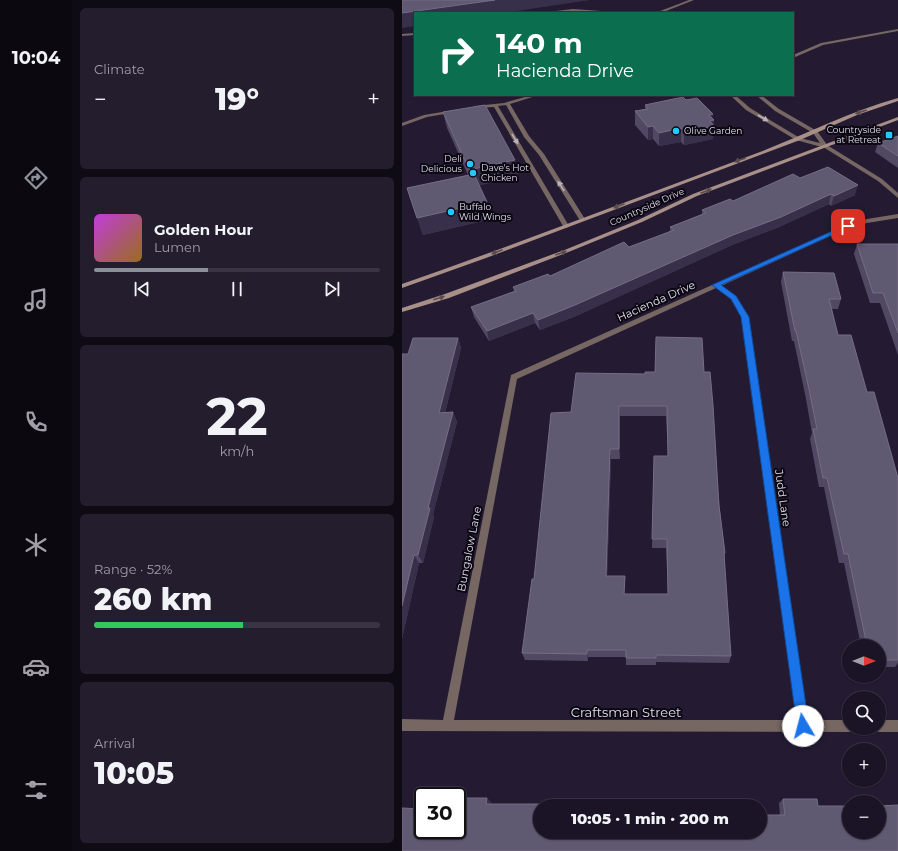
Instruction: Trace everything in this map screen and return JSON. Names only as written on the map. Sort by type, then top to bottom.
[{"type":"street","points":[[660,12],[692,0]]},
{"type":"street","points":[[552,12],[573,10],[601,12]]},
{"type":"street","points":[[794,57],[822,44],[898,30]]},
{"type":"street","points":[[402,35],[414,34]]},
{"type":"street","points":[[467,108],[507,103],[533,96]]},
{"type":"street","points":[[733,96],[753,112],[798,138],[826,146],[880,180],[898,196]]},
{"type":"street","points":[[759,96],[778,110],[815,132],[826,146]]},
{"type":"street","name":"Countryside Drive","points":[[402,286],[477,260],[815,132],[855,114],[898,99]]},
{"type":"street","points":[[507,103],[527,137],[541,154],[582,220]]},
{"type":"street","points":[[495,105],[566,226]]},
{"type":"street","points":[[402,125],[426,116],[460,110]]},
{"type":"street","name":"Countryside Drive","points":[[402,310],[447,296],[570,250],[640,221],[695,195],[898,118]]},
{"type":"street","name":"Hacienda Drive","points":[[514,377],[848,226],[898,216]]},
{"type":"street","name":"Judd Lane","points":[[716,285],[734,298],[745,317],[803,726]]},
{"type":"street","name":"Bungalow Lane","points":[[447,725],[514,377]]},
{"type":"street","name":"Craftsman Street","points":[[402,725],[842,726]]},
{"type":"street","points":[[886,726],[898,726]]},
{"type":"building","points":[[402,0],[495,0],[402,13]]},
{"type":"building","points":[[683,97],[686,100],[697,98],[713,114],[709,115],[714,120],[710,121],[714,126],[684,132],[681,128],[659,133],[653,126],[648,127],[635,111],[648,109],[645,105]]},
{"type":"building","points":[[485,105],[515,160],[469,170],[443,112]]},
{"type":"building","points":[[898,136],[898,156],[878,143]]},
{"type":"building","points":[[828,167],[858,185],[834,196],[831,194],[781,217],[733,235],[538,320],[533,313],[487,331],[471,307],[516,291],[513,287],[548,274],[550,276],[624,242],[629,247],[674,230],[670,227],[706,213],[702,210],[730,199],[733,201],[793,174],[800,178]]},
{"type":"building","points":[[474,174],[487,202],[417,218],[407,188]]},
{"type":"building","points":[[857,244],[898,244],[898,333],[883,293],[873,293]]},
{"type":"building","points":[[783,272],[834,273],[841,299],[829,299],[838,335],[851,335],[867,392],[874,392],[898,478],[898,660],[886,660],[886,639],[866,639],[848,554],[844,554],[827,478],[823,478],[813,429],[817,429]]},
{"type":"building","points":[[656,337],[702,338],[704,372],[710,372],[719,506],[725,553],[731,656],[656,655],[656,658],[626,658],[626,650],[587,650],[587,654],[522,653],[532,579],[534,579],[551,413],[571,412],[576,373],[645,374],[645,372],[655,372]],"holes":[[[619,406],[667,406],[668,456],[654,456],[652,539],[667,539],[668,594],[624,594],[625,576],[606,576],[610,449],[619,449]]]},
{"type":"building","points":[[413,338],[458,338],[439,413],[453,412],[428,508],[430,508],[418,555],[414,555],[402,606],[402,354],[408,354]]},
{"type":"building","points":[[466,798],[487,798],[486,804],[533,804],[533,839],[767,839],[767,815],[785,815],[783,799],[817,799],[818,806],[842,806],[842,839],[886,839],[886,806],[898,805],[898,851],[402,851],[402,808],[414,809],[414,839],[466,839]]},
{"type":"place","name":"Olive Garden","points":[[676,131]]},
{"type":"place","name":"Countryside at Retreat","points":[[889,135]]},
{"type":"place","name":"Deli Delicious","points":[[470,164]]},
{"type":"place","name":"Dave's Hot Chicken","points":[[473,173]]},
{"type":"place","name":"Buffalo Wild Wings","points":[[451,212]]},
{"type":"route","points":[[803,726],[745,317],[734,298],[716,285],[848,226]]}]
